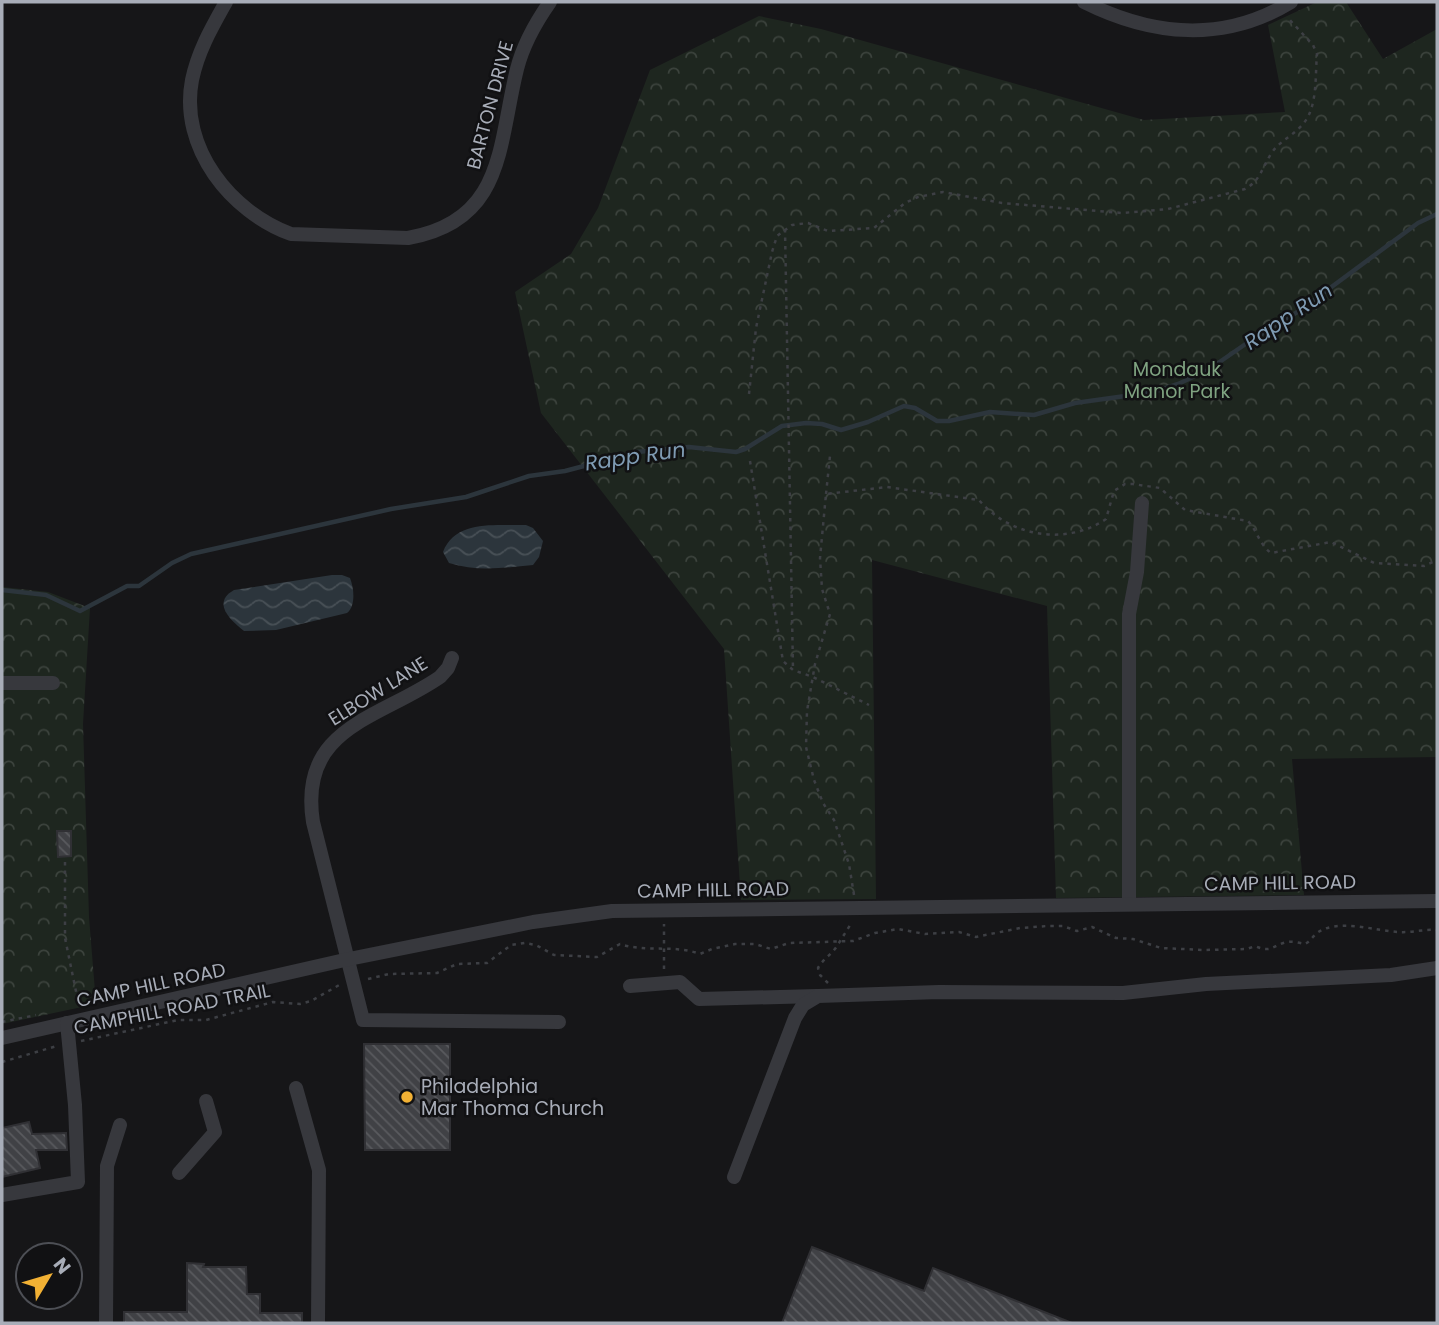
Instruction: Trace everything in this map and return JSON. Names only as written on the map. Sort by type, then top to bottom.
[{"type":"street","name":"BARTON DRIVE","points":[[226,2],[203,44],[190,96],[197,138],[212,172],[223,187],[253,215],[291,234],[408,238],[439,229],[461,217],[479,200],[489,183],[502,142],[517,66],[531,31],[550,2]]},
{"type":"street","points":[[1084,2],[1114,17],[1165,29],[1186,30],[1230,26],[1285,5]]},
{"type":"street","points":[[1129,904],[1129,614],[1137,572],[1142,503]]},
{"type":"street","name":"ELBOW LANE","points":[[453,658],[448,668],[425,687],[333,740],[318,761],[311,789],[313,822],[363,1020],[559,1022]]},
{"type":"street","points":[[2,684],[53,683]]},
{"type":"street","name":"CAMP HILL ROAD","points":[[2,1038],[349,959],[533,922],[612,911],[1437,901]]},
{"type":"street","points":[[630,986],[680,982],[699,999],[1123,992],[1206,984],[1391,975],[1437,968]]},
{"type":"street","points":[[734,1178],[795,1018],[803,1005],[825,995]]},
{"type":"street","points":[[2,1195],[78,1182],[75,1105],[67,1023]]},
{"type":"street","points":[[296,1088],[319,1170],[318,1323]]},
{"type":"street","points":[[178,1173],[215,1132],[206,1101]]},
{"type":"street","points":[[106,1323],[107,1166],[121,1125]]},
{"type":"path","points":[[749,394],[756,328],[772,252],[777,236],[792,225],[808,223],[828,231],[874,228],[905,203],[918,197],[943,192],[1002,203],[1122,213],[1168,209],[1245,189],[1256,183],[1271,154],[1305,122],[1311,109],[1317,54],[1285,5]]},
{"type":"path","points":[[785,229],[793,670]]},
{"type":"path","points":[[825,995],[830,984],[820,975],[818,968],[824,958],[836,948],[853,920],[854,908],[849,864],[834,820],[823,803],[814,780],[806,747],[807,711],[813,677],[830,614],[822,589],[820,558],[830,456]]},
{"type":"path","points":[[750,461],[783,660],[793,670],[869,705]]},
{"type":"path","points":[[826,494],[887,487],[979,500],[986,508],[1023,530],[1067,535],[1084,531],[1107,519],[1114,491],[1125,484],[1133,484],[1160,488],[1185,510],[1248,521],[1262,547],[1271,552],[1331,542],[1374,563],[1424,566],[1437,559]]},
{"type":"path","points":[[65,862],[65,938],[82,1020]]},
{"type":"path","points":[[664,910],[664,983]]},
{"type":"path","name":"CAMPHILL ROAD TRAIL","points":[[2,1062],[178,1020],[206,1020],[273,1002],[300,1004],[311,1001],[336,985],[354,981],[389,974],[437,973],[457,964],[487,963],[511,945],[525,943],[536,945],[554,955],[570,957],[597,957],[620,944],[635,949],[687,949],[700,954],[735,944],[755,944],[771,949],[789,943],[864,938],[898,929],[925,934],[959,932],[976,937],[1020,928],[1063,926],[1077,931],[1092,927],[1116,938],[1133,939],[1161,948],[1214,950],[1247,949],[1255,946],[1271,950],[1290,941],[1305,944],[1318,932],[1332,928],[1358,926],[1398,933],[1420,929],[1437,930]]},
{"type":"green space","name":"Mondauk Manor Park","points":[[1317,2],[1346,2],[1383,59],[1437,29],[1437,757],[1292,759],[1304,895],[1056,898],[1047,606],[872,560],[876,899],[741,900],[724,649],[541,413],[515,292],[571,254],[598,208],[650,70],[759,16],[821,29],[1144,120],[1285,112],[1268,25]]},
{"type":"green space","points":[[2,587],[48,592],[90,608],[83,724],[89,917],[96,1004],[2,1024]]},
{"type":"water","points":[[490,525],[526,525],[533,528],[543,541],[539,557],[533,565],[470,568],[449,563],[443,552],[449,541],[467,529]]},
{"type":"water","points":[[332,575],[350,578],[353,601],[347,613],[276,630],[244,631],[229,617],[224,606],[227,595],[234,590]]},
{"type":"building","points":[[57,831],[71,831],[71,856],[58,857]]},
{"type":"building","name":"Philadelphia Mar Thoma Church","points":[[364,1044],[450,1044],[450,1150],[365,1150]]},
{"type":"building","points":[[29,1122],[32,1134],[66,1133],[67,1150],[36,1150],[40,1168],[2,1177],[2,1128]]},
{"type":"building","points":[[812,1247],[924,1291],[933,1268],[1072,1323],[782,1323]]},
{"type":"building","points":[[187,1263],[204,1264],[203,1267],[246,1267],[247,1294],[260,1294],[260,1313],[302,1313],[302,1323],[124,1323],[124,1312],[187,1312]]},
{"type":"waterway","name":"Rapp Run","points":[[2,590],[46,595],[80,611],[127,586],[139,586],[172,563],[191,554],[391,509],[466,497],[529,476],[565,471],[637,452],[689,447],[736,452],[782,426],[822,424],[841,430],[868,422],[904,406],[915,408],[937,421],[949,421],[990,412],[1034,415],[1075,403],[1154,392],[1208,370],[1299,311],[1418,223],[1437,214]]},
{"type":"place","name":"Philadelphia Mar Thoma Church","points":[[407,1097]]}]
